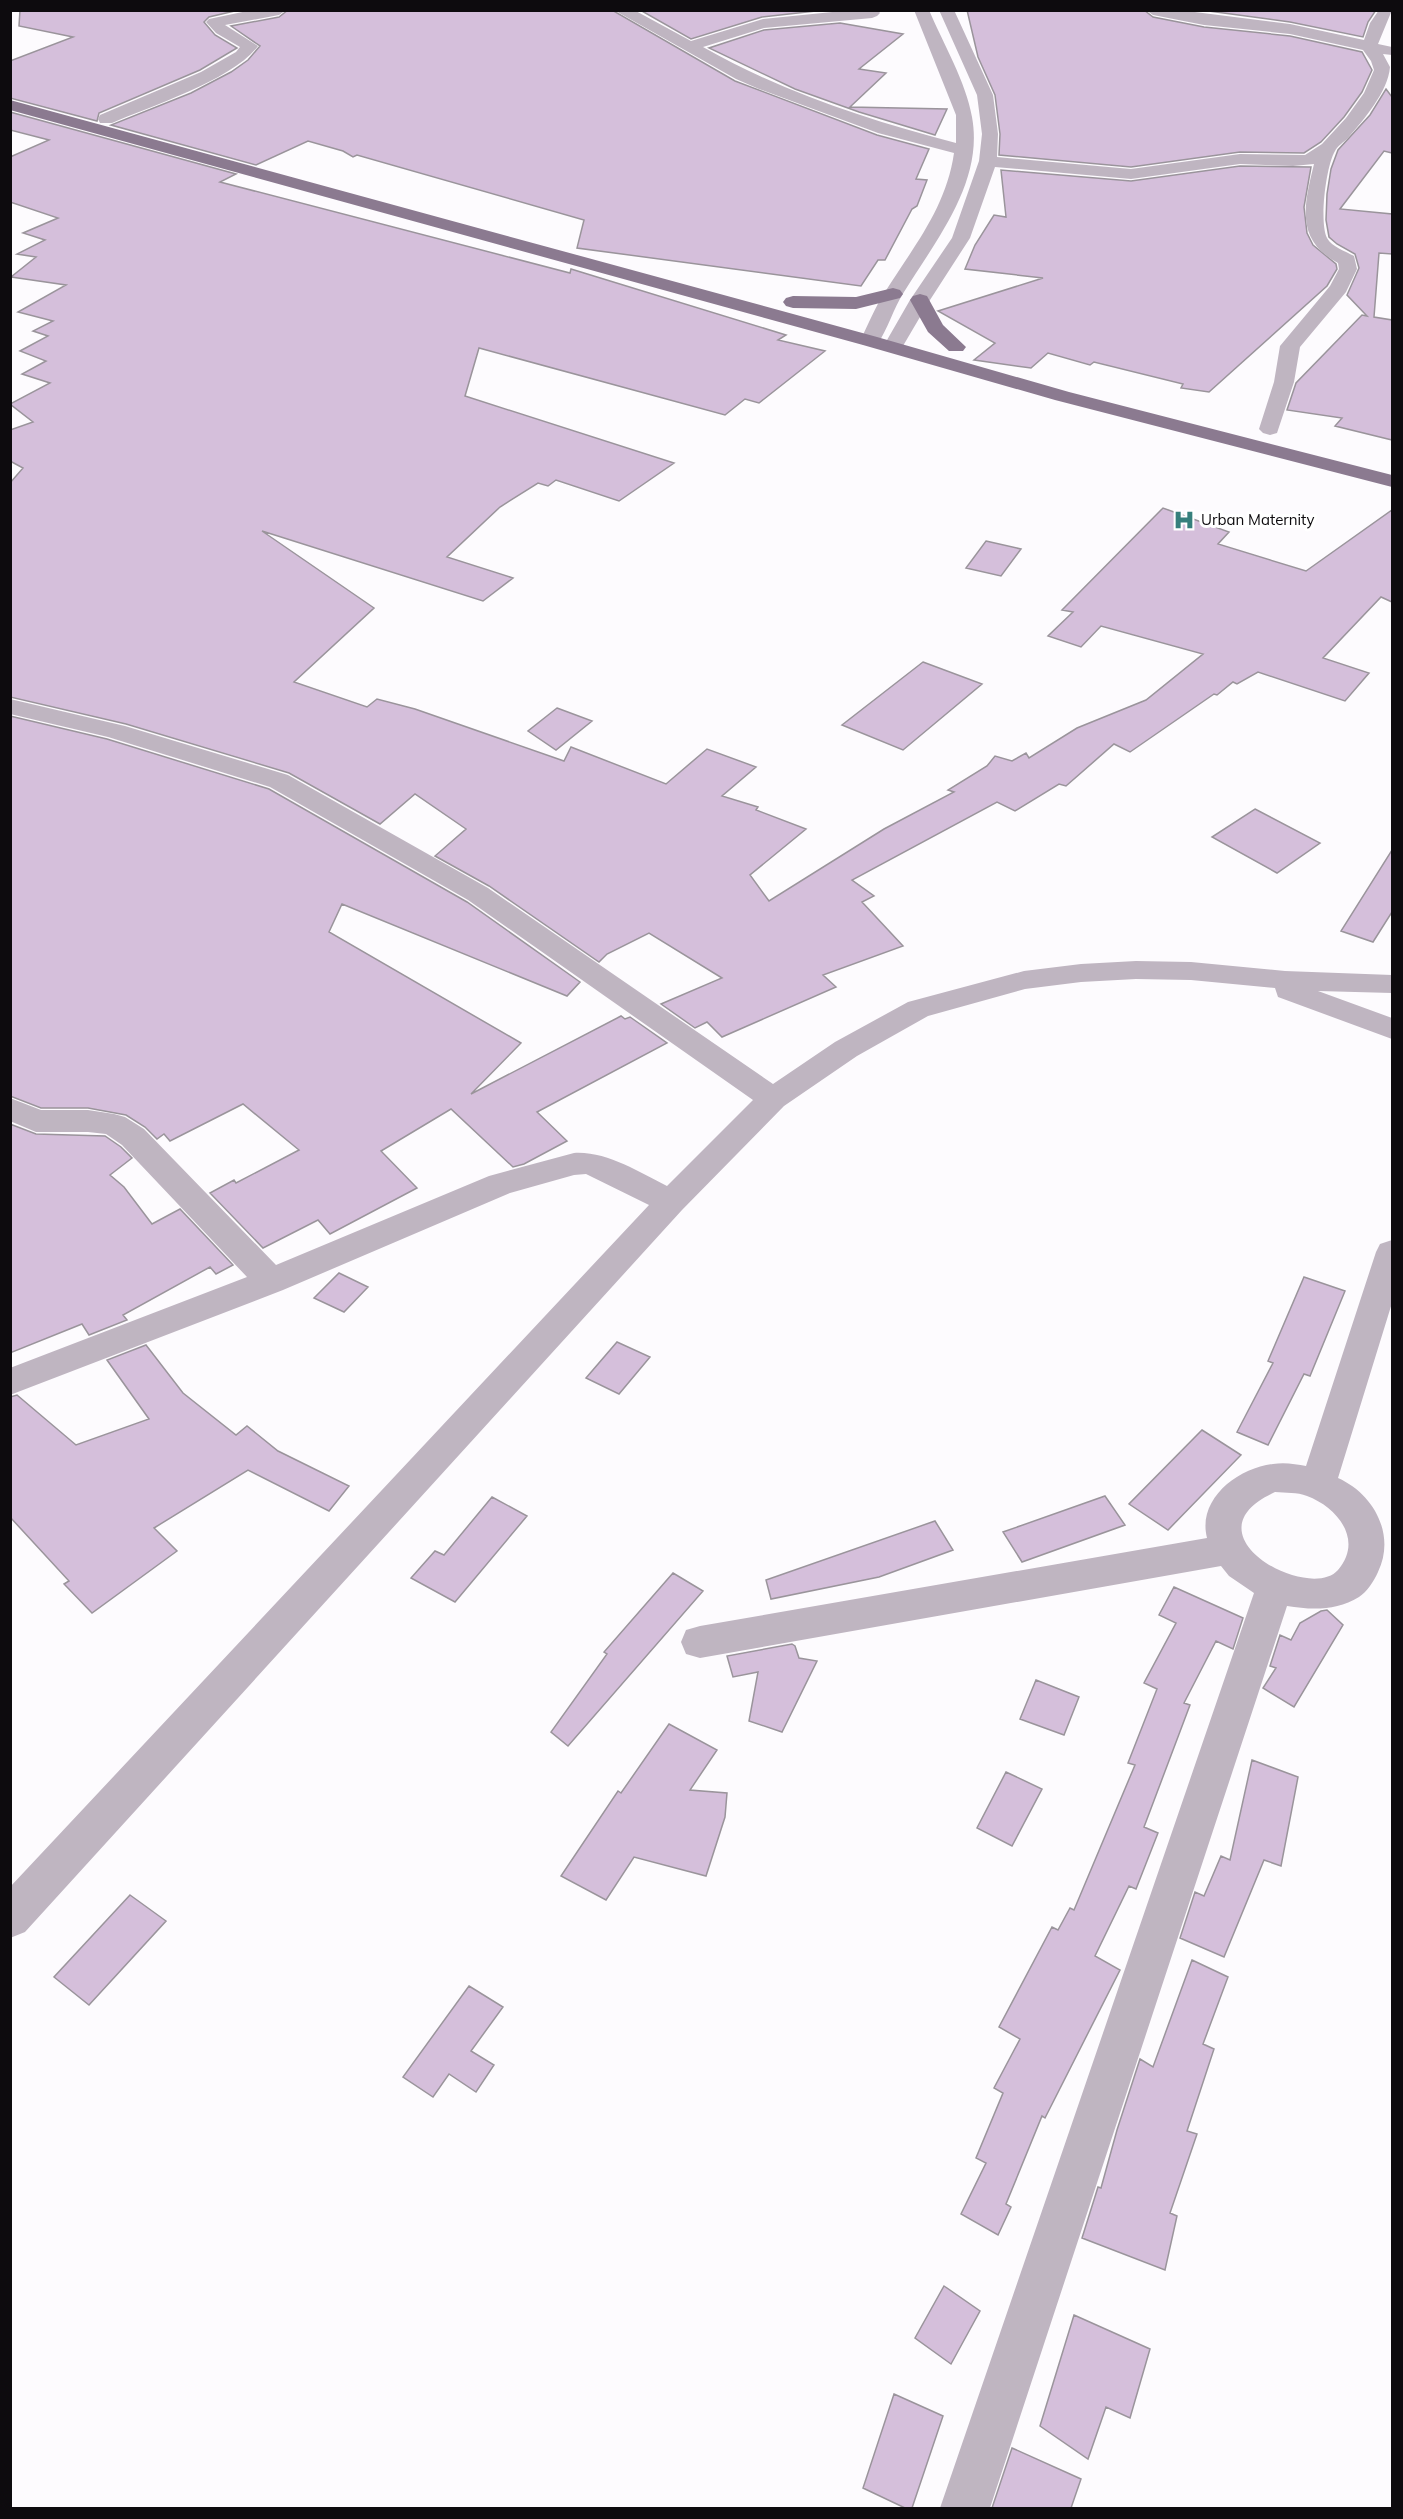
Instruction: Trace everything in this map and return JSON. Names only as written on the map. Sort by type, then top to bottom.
[{"type":"main road","points":[[10,94],[793,302],[874,333]]},
{"type":"main road","points":[[10,105],[897,339],[1062,396],[1392,481]]},
{"type":"main road","points":[[793,302],[855,304],[876,301],[893,294]]},
{"type":"main road","points":[[920,300],[935,327],[956,347]]},
{"type":"main road","points":[[897,339],[956,347],[1191,409]]},
{"type":"main road","points":[[1248,423],[1292,435]]},
{"type":"street","points":[[106,119],[220,69],[245,54],[250,46],[221,30],[214,22],[279,10]]},
{"type":"street","points":[[621,10],[742,76],[765,86],[884,129],[963,150]]},
{"type":"street","points":[[874,333],[893,294],[933,235],[959,179],[966,134],[964,115],[956,91],[921,10]]},
{"type":"street","points":[[897,339],[961,238],[988,162],[990,134],[984,95],[946,10]]},
{"type":"street","points":[[1153,10],[1204,20],[1280,28],[1316,29],[1369,47],[1392,52]]},
{"type":"street","points":[[1369,47],[1378,23],[1387,10]]},
{"type":"street","points":[[690,46],[763,24],[872,13]]},
{"type":"street","points":[[988,162],[1151,173],[1242,159],[1310,160],[1339,139],[1370,97],[1382,70],[1369,47]]},
{"type":"street","points":[[1270,429],[1284,382],[1290,346],[1339,288],[1348,269],[1347,260],[1328,250],[1317,236],[1316,211],[1320,171],[1327,148]]},
{"type":"street","points":[[10,706],[116,731],[279,781],[478,894],[773,1099]]},
{"type":"street","points":[[10,1918],[671,1202],[773,1099],[846,1049],[918,1009],[1024,980],[1081,973],[1136,970],[1191,971],[1258,978],[1392,984]]},
{"type":"street","points":[[1258,978],[1392,1029]]},
{"type":"street","points":[[10,1108],[36,1121],[88,1121],[114,1125],[133,1137],[272,1281]]},
{"type":"street","points":[[10,1382],[272,1281],[500,1184],[574,1164],[588,1163],[671,1202]]},
{"type":"street","points":[[1318,1484],[1392,1252]]},
{"type":"street","points":[[1272,1478],[1295,1478],[1318,1484],[1341,1497],[1357,1514],[1368,1533],[1369,1553],[1361,1572],[1347,1586],[1325,1594],[1301,1595],[1275,1588],[1256,1579],[1240,1565],[1230,1549],[1223,1530],[1226,1511],[1236,1496],[1251,1484],[1272,1478]]},
{"type":"street","points":[[700,1642],[1230,1549]]},
{"type":"street","points":[[965,2508],[1275,1588]]},
{"type":"building","points":[[20,10],[239,10],[209,17],[204,22],[215,35],[237,48],[200,70],[99,113],[97,121],[10,98],[10,61],[73,37],[19,26]]},
{"type":"building","points":[[288,10],[612,10],[735,81],[877,135],[929,149],[916,179],[927,180],[917,206],[912,209],[885,260],[878,260],[861,286],[577,248],[584,220],[357,155],[353,157],[343,151],[308,141],[256,165],[111,125],[191,93],[231,72],[248,60],[260,46],[231,26],[279,17]]},
{"type":"building","points":[[640,10],[825,10],[762,17],[691,39]]},
{"type":"building","points":[[967,10],[1144,10],[1153,17],[1204,27],[1290,36],[1362,52],[1372,70],[1362,92],[1344,117],[1321,142],[1304,153],[1240,152],[1131,167],[999,155],[1000,134],[995,95],[978,57]]},
{"type":"building","points":[[1201,10],[1376,10],[1368,22],[1363,37],[1290,22]]},
{"type":"building","points":[[840,23],[903,34],[859,69],[886,73],[850,107],[947,109],[935,135],[859,112],[795,89],[709,48],[764,30]]},
{"type":"building","points":[[1386,89],[1392,97],[1392,153],[1384,151],[1340,209],[1392,214],[1392,254],[1379,253],[1374,317],[1392,320],[1392,440],[1335,426],[1342,418],[1287,410],[1296,383],[1362,315],[1367,316],[1347,295],[1359,268],[1355,254],[1329,237],[1326,220],[1327,194],[1331,169],[1338,150],[1370,115]]},
{"type":"building","points":[[10,112],[236,174],[220,182],[570,273],[571,269],[786,335],[778,340],[825,351],[759,403],[745,399],[725,415],[479,348],[465,396],[674,463],[619,501],[556,480],[548,486],[538,483],[500,507],[447,557],[513,578],[483,601],[262,531],[374,608],[294,682],[367,707],[377,699],[415,709],[564,761],[571,747],[666,784],[707,749],[756,767],[722,796],[758,807],[756,810],[806,829],[750,875],[769,901],[884,829],[954,792],[948,790],[987,766],[995,756],[1012,761],[1026,753],[1029,758],[1077,728],[1146,700],[1203,654],[1101,626],[1081,647],[1048,636],[1073,612],[1062,610],[1163,508],[1229,532],[1218,544],[1306,571],[1392,510],[1392,602],[1381,597],[1323,658],[1369,673],[1345,701],[1258,672],[1237,684],[1233,682],[1130,752],[1114,744],[1066,786],[1059,784],[1015,811],[997,802],[852,880],[874,896],[862,902],[903,946],[823,975],[836,987],[722,1037],[707,1022],[695,1028],[661,1004],[722,978],[649,933],[607,954],[599,962],[489,886],[435,856],[466,829],[415,794],[380,824],[289,773],[126,724],[10,697],[10,483],[23,468],[10,461],[10,430],[33,422],[10,404],[50,383],[22,374],[46,361],[20,351],[48,336],[33,331],[53,321],[18,312],[66,285],[11,277],[36,257],[17,254],[45,240],[23,233],[58,218],[10,202],[10,157],[49,140],[10,130]]},
{"type":"building","points":[[1240,166],[1311,167],[1304,207],[1307,233],[1313,245],[1336,264],[1337,269],[1327,286],[1209,392],[1181,388],[1183,384],[1094,362],[1090,365],[1048,353],[1031,368],[974,360],[995,343],[938,311],[1043,278],[965,269],[975,245],[994,215],[1006,217],[1001,170],[1131,181]]},
{"type":"building","points":[[986,541],[1021,549],[1001,576],[966,568]]},
{"type":"building","points":[[923,662],[982,684],[903,750],[842,725]]},
{"type":"building","points":[[557,708],[592,721],[556,750],[528,731]]},
{"type":"building","points":[[10,716],[107,739],[269,789],[467,902],[580,982],[567,996],[342,904],[329,932],[521,1043],[471,1094],[621,1016],[625,1019],[630,1017],[667,1043],[537,1112],[567,1141],[524,1164],[513,1167],[451,1109],[381,1151],[417,1188],[330,1234],[318,1220],[263,1248],[210,1193],[234,1180],[236,1183],[299,1150],[243,1104],[170,1141],[164,1134],[157,1139],[145,1127],[126,1115],[88,1108],[41,1108],[10,1096]]},
{"type":"building","points":[[1255,809],[1320,843],[1277,873],[1212,837]]},
{"type":"building","points":[[1392,850],[1392,912],[1373,942],[1341,931]]},
{"type":"building","points":[[10,1124],[36,1134],[105,1136],[132,1158],[110,1175],[124,1187],[152,1224],[180,1209],[233,1265],[216,1274],[210,1267],[123,1315],[127,1320],[89,1335],[82,1324],[10,1353]]},
{"type":"building","points":[[339,1273],[368,1287],[344,1312],[314,1298]]},
{"type":"building","points":[[1304,1277],[1345,1291],[1310,1376],[1304,1374],[1268,1445],[1237,1432],[1273,1363],[1268,1361]]},
{"type":"building","points":[[617,1342],[650,1357],[619,1394],[586,1378]]},
{"type":"building","points":[[146,1345],[183,1393],[236,1435],[247,1426],[278,1451],[349,1486],[329,1511],[248,1470],[154,1528],[177,1551],[92,1613],[64,1584],[69,1581],[10,1517],[10,1397],[17,1395],[76,1445],[149,1419],[107,1360]]},
{"type":"building","points":[[1202,1430],[1241,1455],[1168,1530],[1129,1504]]},
{"type":"building","points":[[1105,1496],[1125,1525],[1022,1562],[1003,1532]]},
{"type":"building","points":[[492,1497],[527,1516],[455,1602],[411,1578],[435,1551],[444,1555]]},
{"type":"building","points":[[935,1521],[953,1550],[879,1577],[771,1599],[766,1580]]},
{"type":"building","points":[[673,1573],[703,1591],[568,1746],[551,1732],[607,1654],[604,1652]]},
{"type":"building","points":[[1174,1587],[1243,1618],[1233,1649],[1216,1641],[1184,1703],[1190,1705],[1144,1827],[1158,1833],[1136,1889],[1129,1886],[1095,1956],[1120,1970],[1045,2118],[1042,2116],[1006,2204],[1011,2207],[998,2235],[961,2214],[986,2163],[976,2158],[1003,2093],[994,2088],[1020,2039],[999,2027],[1052,1927],[1058,1930],[1070,1908],[1074,1910],[1135,1765],[1128,1763],[1157,1689],[1144,1683],[1176,1623],[1159,1615]]},
{"type":"building","points":[[1327,1610],[1343,1625],[1294,1707],[1263,1688],[1276,1668],[1270,1666],[1280,1635],[1291,1640],[1300,1623]]},
{"type":"building","points":[[792,1644],[799,1658],[817,1661],[782,1732],[749,1721],[758,1672],[733,1677],[727,1656]]},
{"type":"building","points":[[1036,1680],[1079,1697],[1064,1735],[1020,1719]]},
{"type":"building","points":[[669,1724],[717,1750],[690,1790],[727,1793],[725,1817],[706,1876],[634,1857],[606,1900],[561,1876],[618,1791],[621,1793]]},
{"type":"building","points":[[1252,1760],[1298,1777],[1281,1866],[1264,1860],[1224,1957],[1180,1938],[1195,1892],[1204,1896],[1221,1856],[1230,1860]]},
{"type":"building","points":[[1006,1772],[1042,1789],[1012,1846],[977,1828]]},
{"type":"building","points":[[130,1895],[166,1921],[89,2005],[54,1977]]},
{"type":"building","points":[[1192,1960],[1228,1977],[1203,2044],[1214,2049],[1187,2131],[1197,2134],[1170,2213],[1177,2216],[1165,2270],[1082,2238],[1098,2187],[1101,2188],[1140,2059],[1153,2067]]},
{"type":"building","points":[[469,1986],[503,2007],[471,2051],[494,2065],[476,2092],[449,2074],[433,2097],[403,2077]]},
{"type":"building","points":[[944,2286],[980,2311],[951,2364],[915,2338]]},
{"type":"building","points":[[1074,2315],[1150,2349],[1130,2418],[1106,2407],[1088,2459],[1040,2426]]},
{"type":"building","points":[[894,2394],[943,2416],[912,2508],[905,2508],[863,2488]]},
{"type":"building","points":[[1012,2448],[1081,2479],[1071,2508],[992,2508]]},
{"type":"place","name":"Urban Maternity","points":[[1184,520]]}]
